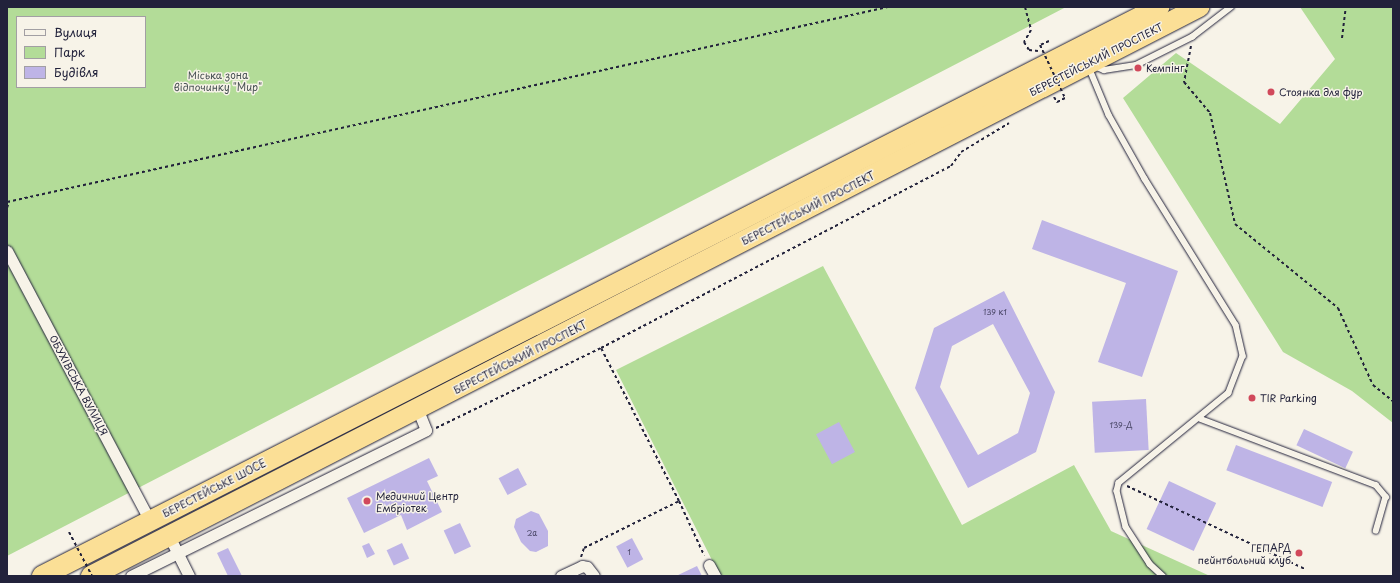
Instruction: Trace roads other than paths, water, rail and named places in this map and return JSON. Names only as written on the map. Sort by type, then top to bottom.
[{"type":"highway","name":"БЕРЕСТЕЙСЬКИЙ ПРОСПЕКТ","points":[[386,401],[1159,7]]},
{"type":"highway","name":"БЕРЕСТЕЙСЬКИЙ ПРОСПЕКТ","points":[[418,410],[1198,7]]},
{"type":"highway","name":"БЕРЕСТЕЙСЬКЕ ШОСЕ","points":[[42,576],[386,401]]},
{"type":"highway","points":[[91,576],[173,545],[418,410]]},
{"type":"street","name":"ОБУХІВСЬКА ВУЛИЦЯ","points":[[7,251],[150,521]]},
{"type":"street","points":[[131,576],[173,545],[426,430],[418,410]]},
{"type":"street","points":[[173,545],[189,576]]},
{"type":"street","points":[[709,566],[715,576]]},
{"type":"street","points":[[561,576],[577,568],[587,568],[594,576]]},
{"type":"lane","points":[[1088,63],[1104,70],[1121,69],[1192,37],[1231,7]]},
{"type":"lane","points":[[1088,63],[1110,115],[1145,179],[1236,325],[1243,356],[1229,392],[1201,419],[1119,483],[1117,491],[1126,527],[1150,564],[1163,576]]},
{"type":"lane","points":[[1201,419],[1376,484],[1386,497],[1376,531]]},
{"type":"place","name":"Кемпінг","points":[[1138,68]]},
{"type":"place","name":"Стоянка для фур","points":[[1271,92]]},
{"type":"place","name":"TIR Parking","points":[[1252,398]]},
{"type":"place","name":"Медичний Центр Ембріотек","points":[[367,501]]},
{"type":"place","name":"ГЕПАРД пейнтбольний клуб","points":[[1299,553]]},
{"type":"park label","name":"Міська зона відпочинку \"Мир\"","points":[[218,80]]}]
